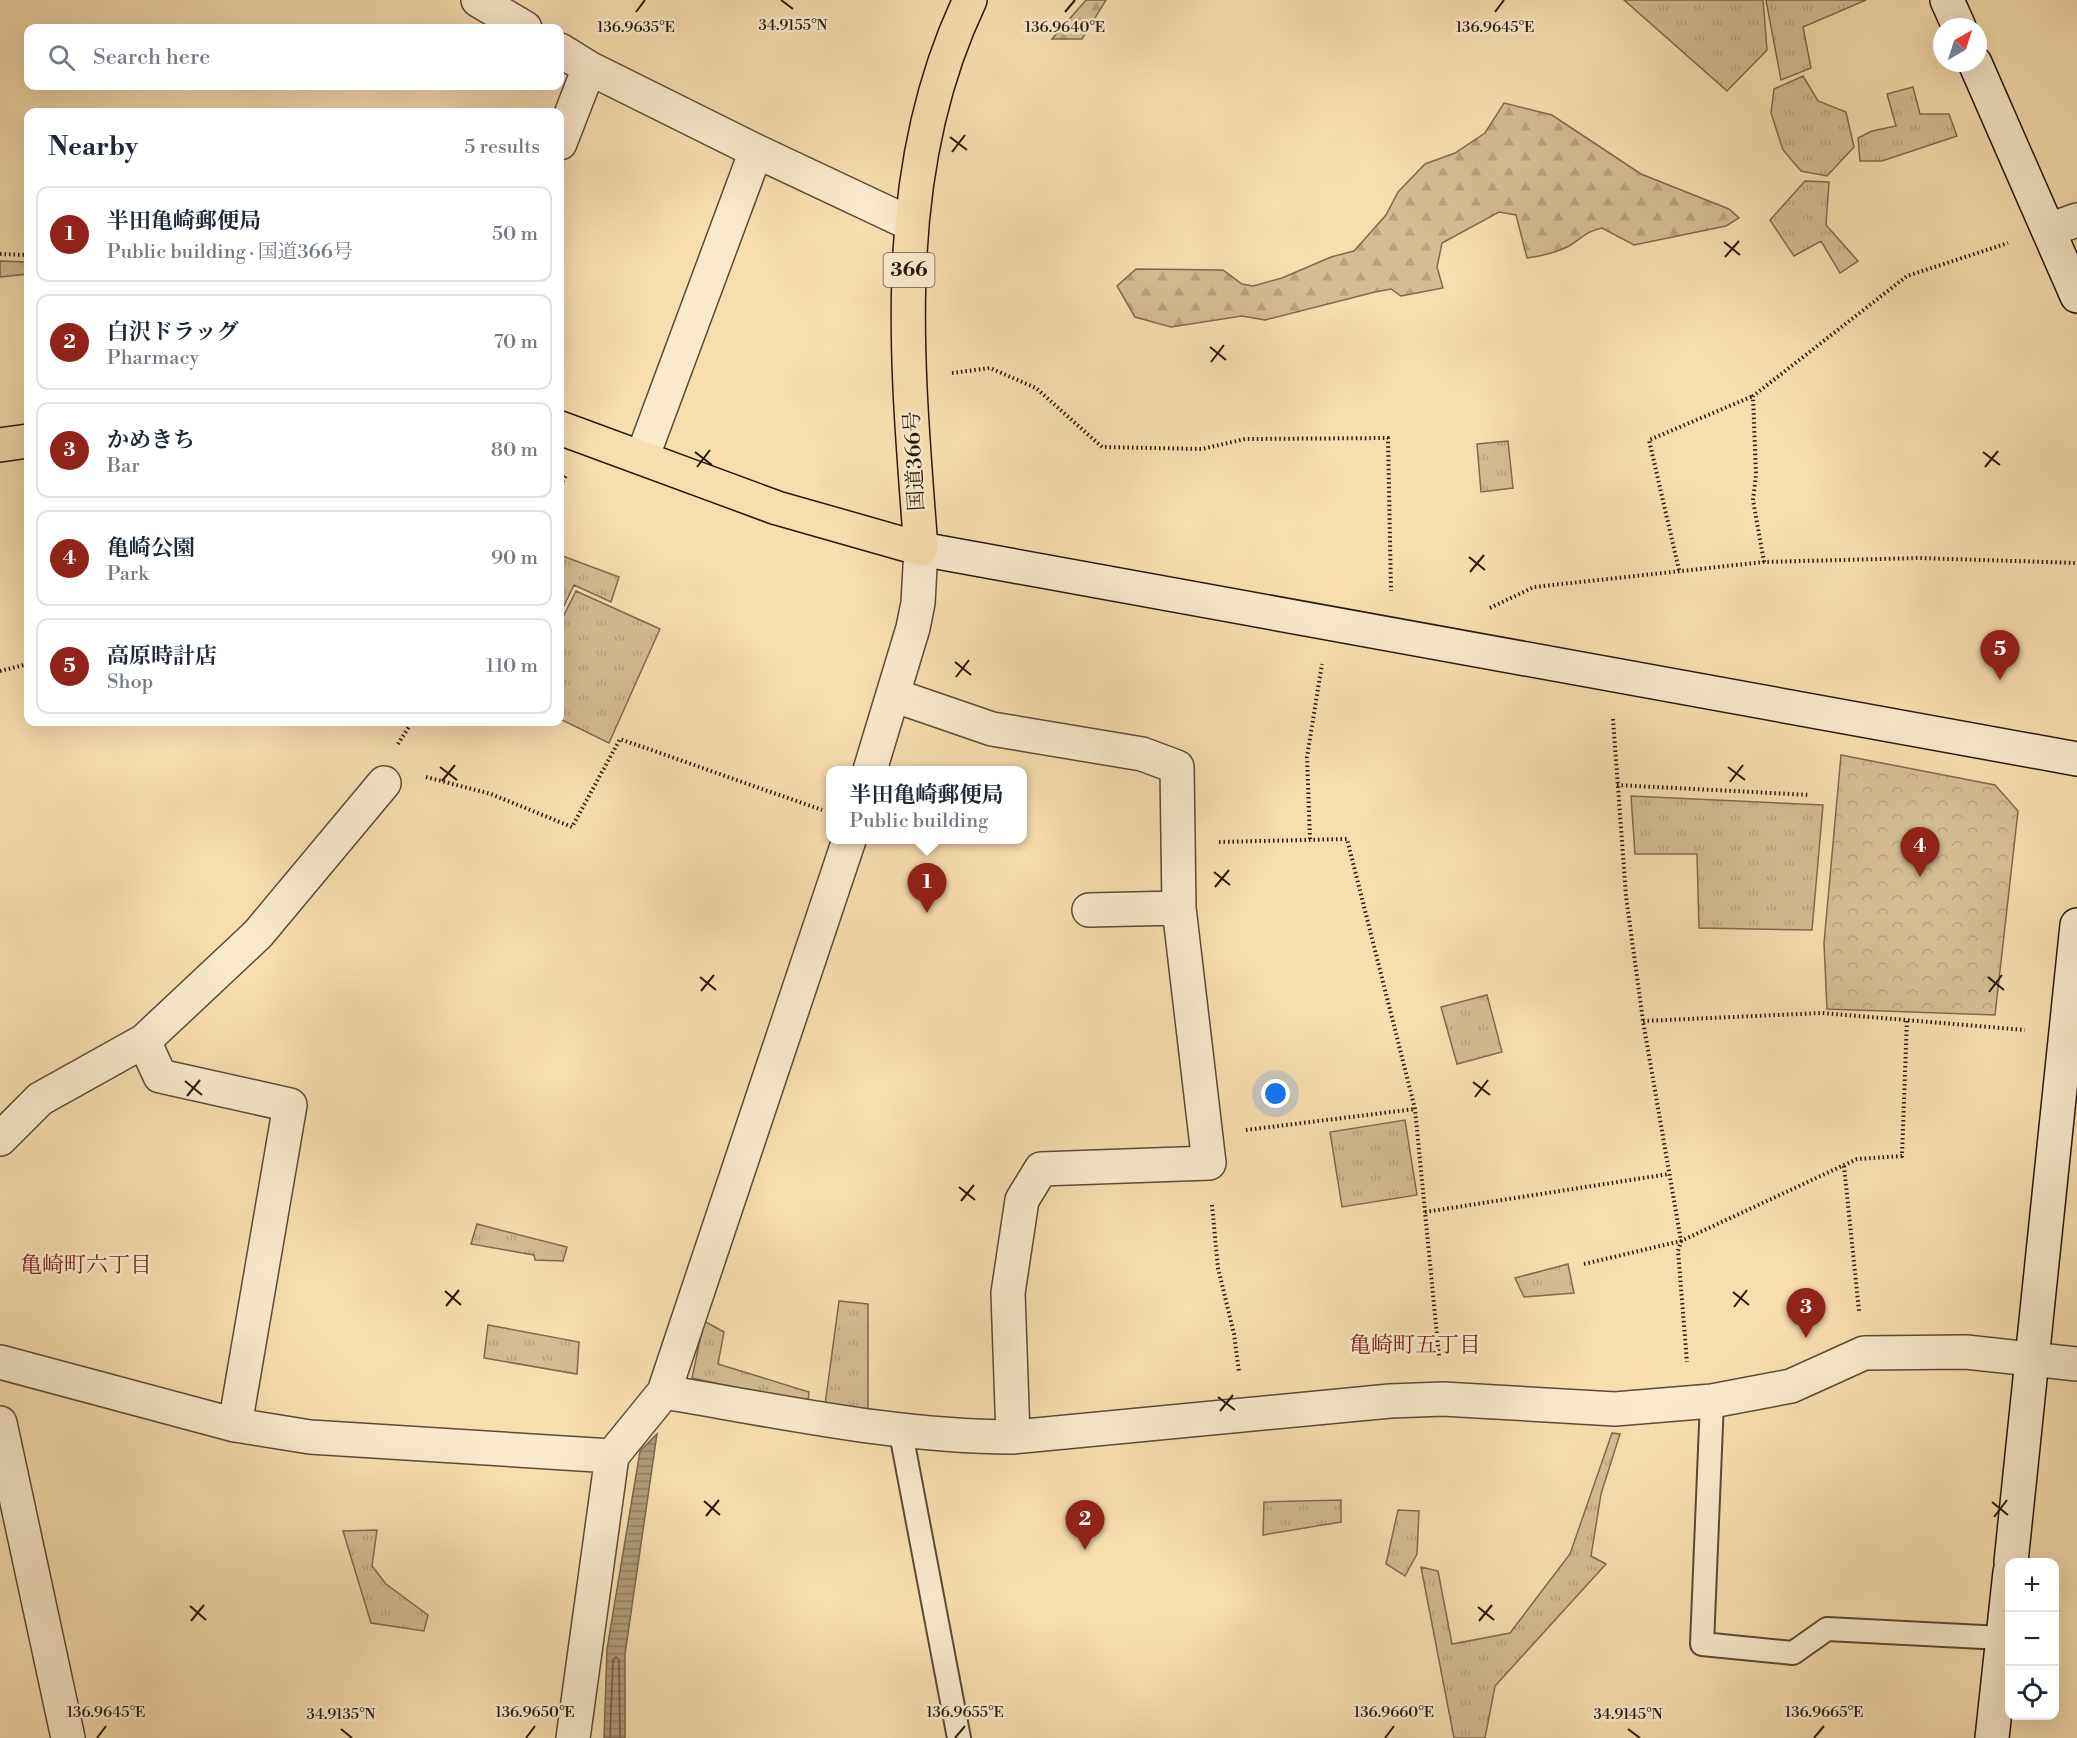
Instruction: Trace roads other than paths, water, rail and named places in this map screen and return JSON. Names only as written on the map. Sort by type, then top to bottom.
[{"type":"highway","name":"国道366号","points":[[921,549],[908,303],[911,224],[916,174],[924,136],[941,74],[970,0]]},
{"type":"highway","points":[[564,429],[777,508],[921,549]]},
{"type":"highway","points":[[0,445],[24,442]]},
{"type":"street","points":[[478,0],[518,24]]},
{"type":"street","points":[[1947,0],[1955,18]]},
{"type":"street","points":[[564,52],[589,68],[756,151],[911,224]]},
{"type":"street","points":[[564,133],[589,68]]},
{"type":"street","points":[[1980,72],[2063,225],[2077,296]]},
{"type":"street","points":[[642,458],[756,151]]},
{"type":"street","points":[[872,766],[918,603],[921,549],[2077,759]]},
{"type":"street","points":[[893,695],[992,729],[1142,754],[1177,767],[1179,908],[1208,1149],[1041,1169],[1022,1200],[1008,1293],[1013,1437]]},
{"type":"street","points":[[0,1139],[40,1099],[144,1041],[258,934],[384,783]]},
{"type":"street","points":[[573,1738],[612,1456],[664,1392],[848,844]]},
{"type":"street","points":[[1089,910],[1179,908]]},
{"type":"street","points":[[2012,1558],[2077,925]]},
{"type":"street","points":[[144,1041],[160,1076],[290,1105],[235,1425]]},
{"type":"street","points":[[664,1392],[900,1428],[971,1437],[1013,1437],[1443,1399],[1616,1409],[1701,1402],[1791,1386],[1864,1353],[1966,1352],[2077,1364]]},
{"type":"street","points":[[0,1362],[235,1425],[310,1437],[612,1456]]},
{"type":"street","points":[[0,1423],[68,1738]]},
{"type":"street","points":[[1992,1738],[2005,1612]]},
{"type":"lane","points":[[1701,1402],[1702,1644],[1793,1653],[1827,1629],[2002,1638]]},
{"type":"lane","points":[[900,1428],[959,1738]]},
{"type":"water","points":[[657,1434],[625,1654],[625,1738],[604,1738],[607,1649],[640,1451]]},
{"type":"place","name":"高原時計店","points":[[2000,680]]},
{"type":"place","name":"亀崎公園","points":[[1920,877]]},
{"type":"place","name":"半田亀崎郵便局","points":[[927,913]]},
{"type":"place","name":"かめきち","points":[[1806,1338]]},
{"type":"place","name":"白沢ドラッグ","points":[[1085,1550]]},
{"type":"district","name":"亀崎町六丁目","points":[[86,1265]]},
{"type":"district","name":"亀崎町五丁目","points":[[1415,1345]]}]
